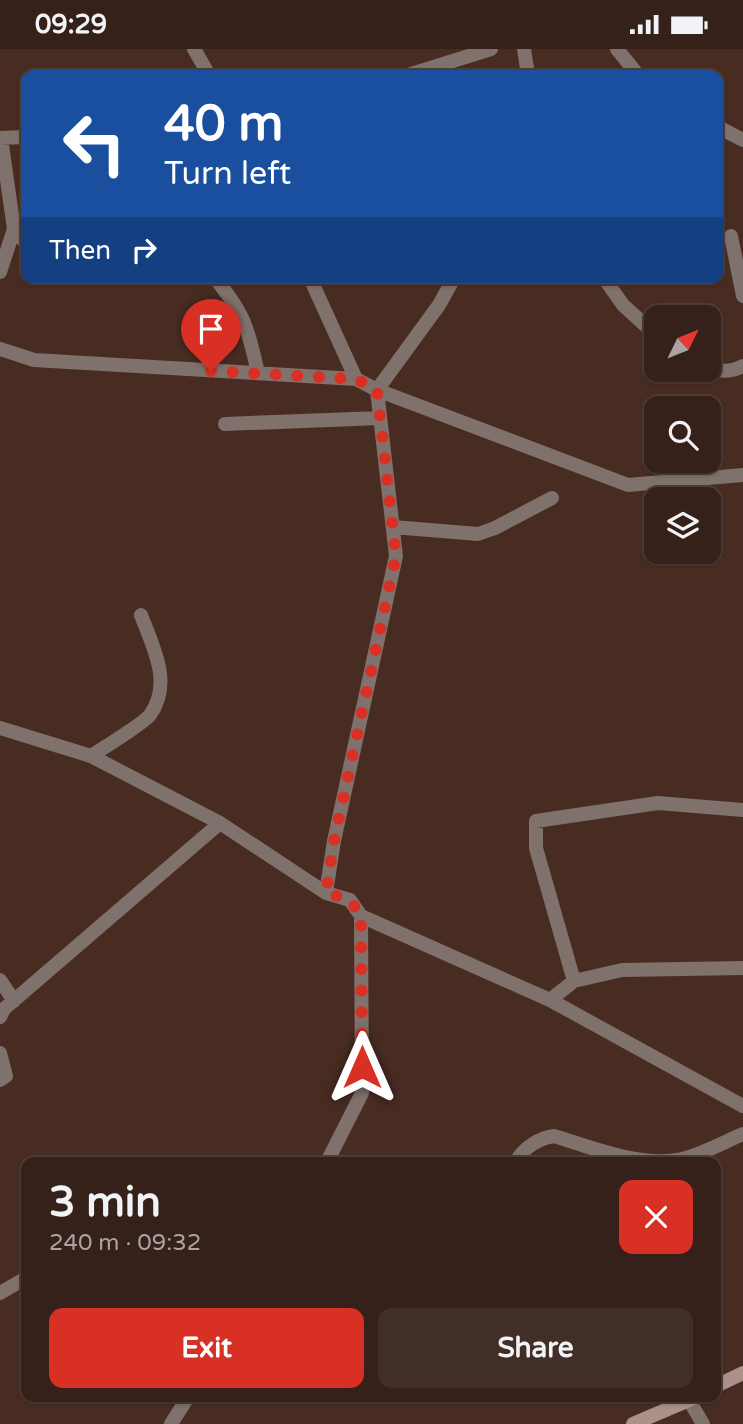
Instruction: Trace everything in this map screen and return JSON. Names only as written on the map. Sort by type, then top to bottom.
[{"type":"street","points":[[194,49],[206,70]]},
{"type":"street","points":[[424,70],[491,49]]},
{"type":"street","points":[[524,49],[527,70]]},
{"type":"street","points":[[617,49],[634,70]]},
{"type":"street","points":[[723,130],[743,140]]},
{"type":"street","points":[[0,272],[13,229],[1,138],[21,137]]},
{"type":"street","points":[[13,229],[21,238]]},
{"type":"street","points":[[731,236],[743,296]]},
{"type":"street","points":[[220,284],[237,306],[249,330],[258,373]]},
{"type":"street","points":[[313,284],[356,379]]},
{"type":"street","points":[[326,893],[334,841],[396,556],[377,390],[439,305],[451,284]]},
{"type":"street","points":[[608,284],[623,305],[644,324]]},
{"type":"street","points":[[0,349],[34,360],[356,379],[377,390],[628,485],[743,475]]},
{"type":"street","points":[[721,370],[732,372],[743,366]]},
{"type":"street","points":[[225,425],[380,418]]},
{"type":"street","points":[[393,527],[478,534],[495,529],[552,498]]},
{"type":"street","points":[[91,756],[150,716],[161,690],[161,670],[141,615]]},
{"type":"street","points":[[0,728],[91,756],[220,823],[326,893],[350,900],[361,916],[550,1000],[743,1107]]},
{"type":"street","points":[[573,981],[536,848],[536,821],[658,803],[743,810]]},
{"type":"street","points":[[0,1017],[4,1009],[220,823]]},
{"type":"street","points":[[330,1157],[362,1093],[361,916]]},
{"type":"street","points":[[550,1000],[573,981],[622,970],[743,968]]},
{"type":"street","points":[[0,980],[14,1001]]},
{"type":"street","points":[[0,1053],[6,1076],[0,1080]]},
{"type":"street","points":[[687,1157],[743,1134]]},
{"type":"street","points":[[518,1157],[541,1138],[554,1136],[629,1157]]},
{"type":"street","points":[[0,1293],[21,1280]]},
{"type":"street","points":[[721,1384],[743,1373]]},
{"type":"street","points":[[171,1424],[185,1402]]},
{"type":"street","points":[[633,1424],[684,1402]]},
{"type":"street","points":[[695,1402],[703,1424]]},
{"type":"route","points":[[211,371],[356,379],[377,390],[396,556],[334,841],[326,893],[350,900],[361,916],[362,1067]]}]
